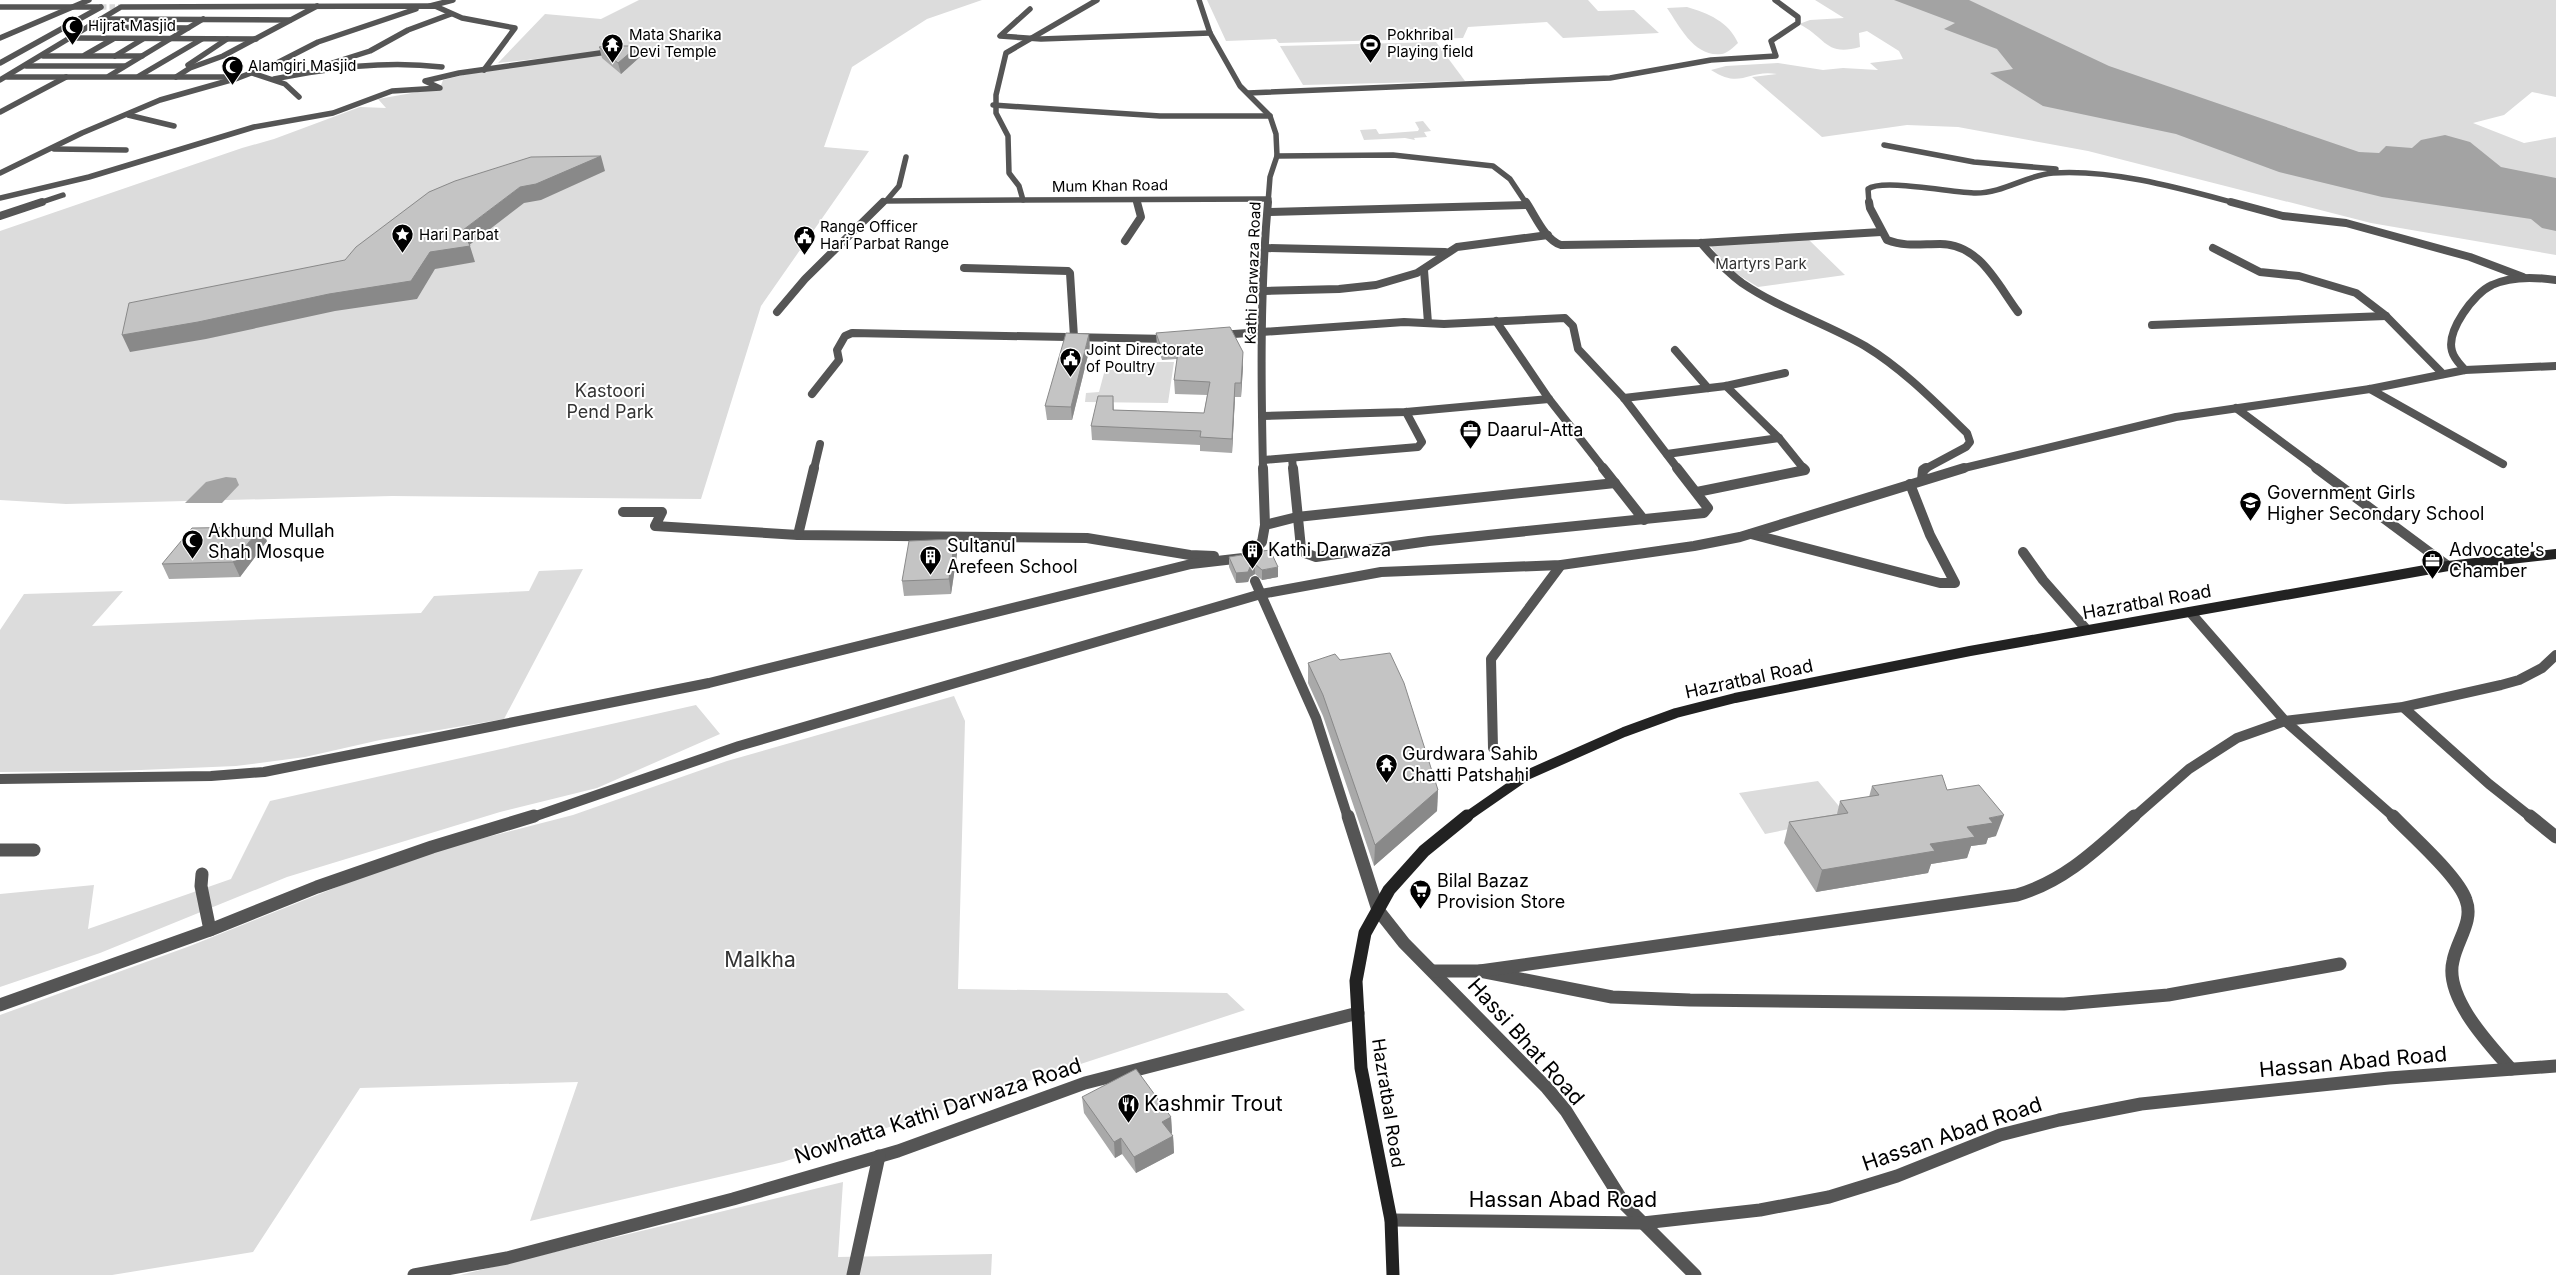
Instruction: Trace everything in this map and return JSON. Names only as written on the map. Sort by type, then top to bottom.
[{"type":"main road","name":"Hazratbal Road","points":[[1393,1275],[1391,1220],[1361,1068],[1356,982],[1365,933],[1389,890],[1424,851],[1486,802],[1527,775],[1624,732],[1676,714],[1735,698],[2088,630],[2448,566],[2556,554]]},
{"type":"street","points":[[39,7],[52,0]]},
{"type":"street","points":[[0,38],[89,0]]},
{"type":"street","points":[[234,0],[268,0]]},
{"type":"street","points":[[260,6],[268,0]]},
{"type":"street","points":[[175,77],[190,68],[223,56],[326,0]]},
{"type":"street","points":[[0,173],[53,149],[82,133],[178,94],[252,73],[358,26],[453,0]]},
{"type":"street","points":[[1023,200],[1018,186],[1009,173],[1006,133],[996,120],[993,105],[1006,53],[1097,0]]},
{"type":"street","name":"Kathi Darwaza Road","points":[[1200,0],[1210,33],[1240,86],[1270,116],[1276,134],[1276,156],[1270,177],[1263,331],[1262,416],[1265,525],[1262,542],[1248,559]]},
{"type":"street","points":[[1248,93],[1610,78],[1711,60],[1776,56],[1771,42],[1798,23],[1798,17],[1775,0]]},
{"type":"street","points":[[249,20],[274,6]]},
{"type":"street","points":[[3,78],[43,56],[121,7],[431,6],[451,14],[515,28],[484,70]]},
{"type":"street","points":[[0,7],[100,7],[0,63]]},
{"type":"street","points":[[108,77],[222,7]]},
{"type":"street","points":[[1030,9],[1000,36],[1030,39],[1210,33]]},
{"type":"street","points":[[317,70],[331,63],[376,48],[408,30],[451,14]]},
{"type":"street","points":[[101,19],[290,20]]},
{"type":"street","points":[[87,27],[189,28]]},
{"type":"street","points":[[69,38],[256,39]]},
{"type":"street","points":[[84,56],[114,38]]},
{"type":"street","points":[[115,56],[144,38]]},
{"type":"street","points":[[138,77],[202,39]]},
{"type":"street","points":[[190,68],[188,65],[227,39]]},
{"type":"street","points":[[0,198],[89,177],[254,127],[333,113],[392,90],[440,88],[425,81],[484,70],[607,52]]},
{"type":"street","points":[[43,56],[142,56]]},
{"type":"street","points":[[274,79],[317,70],[395,61],[442,67]]},
{"type":"street","points":[[25,66],[125,66]]},
{"type":"street","points":[[252,73],[274,79],[294,90],[299,96]]},
{"type":"street","points":[[0,112],[44,91],[67,77]]},
{"type":"street","points":[[3,78],[238,78]]},
{"type":"street","points":[[993,105],[1160,116],[1270,116]]},
{"type":"street","points":[[128,115],[174,126]]},
{"type":"street","points":[[1884,145],[1974,162],[2086,172],[2198,193],[2288,217],[2346,223],[2479,260],[2523,277],[2556,280]]},
{"type":"street","points":[[53,149],[126,150]]},
{"type":"street","points":[[1276,156],[1393,155],[1493,166],[1504,173],[1555,243],[1566,246],[1701,243],[1881,232]]},
{"type":"street","points":[[778,312],[805,279],[880,203],[888,200],[899,186],[906,157]]},
{"type":"street","points":[[2018,312],[1975,256],[1966,248],[1953,245],[1900,245],[1887,240],[1881,232],[1867,196],[1868,190],[1872,186],[1889,184],[1945,192],[1992,191],[2051,174],[2086,172]]},
{"type":"street","points":[[0,216],[63,195]]},
{"type":"street","name":"Mum Khan Road","points":[[888,200],[1269,199]]},
{"type":"street","points":[[1124,241],[1141,217],[1137,200]]},
{"type":"street","points":[[1268,212],[1526,205]]},
{"type":"street","points":[[1266,248],[1445,252],[1466,245],[1548,235]]},
{"type":"street","points":[[1701,243],[1718,262],[1742,283],[1775,303],[1855,341],[1879,356],[1916,385],[1967,433],[1970,442],[1965,450],[1932,462],[1923,470],[1922,480]]},
{"type":"street","points":[[2213,248],[2260,272],[2299,276],[2352,291],[2386,316],[2442,374]]},
{"type":"street","points":[[1265,291],[1367,284],[1412,276],[1424,270],[1445,252]]},
{"type":"street","points":[[964,268],[1068,271],[1070,273],[1074,337]]},
{"type":"street","points":[[1424,270],[1428,322]]},
{"type":"street","points":[[2465,370],[2455,359],[2451,347],[2458,324],[2467,308],[2482,291],[2493,285],[2523,277]]},
{"type":"street","points":[[2152,325],[2386,316]]},
{"type":"street","points":[[1215,335],[1428,322],[1564,318],[1573,326],[1578,349],[1624,398],[1707,505],[1707,510],[1704,513],[1644,520],[1429,541],[1327,557],[1310,556],[1305,554],[1301,548],[1292,458]]},
{"type":"street","points":[[1496,321],[1549,399],[1644,520]]},
{"type":"street","points":[[812,394],[839,360],[837,350],[845,336],[852,333],[1177,338]]},
{"type":"street","points":[[1676,350],[1708,388]]},
{"type":"street","points":[[0,1005],[210,930],[317,887],[432,847],[559,809],[739,746],[1261,594],[1381,572],[1561,564],[1694,546],[1750,534],[1922,480],[2106,432],[2176,417],[2370,389],[2465,370],[2556,366]]},
{"type":"street","points":[[1624,398],[1726,386],[1785,373]]},
{"type":"street","points":[[1697,492],[1806,470],[1779,438],[1726,386]]},
{"type":"street","points":[[2370,389],[2503,464]]},
{"type":"street","points":[[1262,416],[1406,412],[1549,399]]},
{"type":"street","points":[[2236,408],[2448,566]]},
{"type":"street","points":[[1264,460],[1418,447],[1422,442],[1406,412]]},
{"type":"street","points":[[1667,454],[1779,438]]},
{"type":"street","points":[[798,534],[820,444]]},
{"type":"street","points":[[1265,525],[1297,517],[1615,483]]},
{"type":"street","points":[[1750,534],[1958,587],[1930,535],[1910,484]]},
{"type":"street","points":[[623,512],[662,512],[655,526],[798,534],[1087,538],[1190,555],[1248,559]]},
{"type":"street","points":[[2023,552],[2043,580],[2088,630]]},
{"type":"street","points":[[0,779],[211,776],[264,772],[709,683],[1191,564],[1248,559]]},
{"type":"street","points":[[1492,748],[1491,659],[1561,564]]},
{"type":"street","points":[[1255,581],[1316,718],[1378,910]]},
{"type":"street","points":[[2190,612],[2285,721],[2390,813],[2452,878],[2466,898],[2470,914],[2452,963],[2456,994],[2476,1029],[2511,1069]]},
{"type":"street","points":[[1434,971],[1480,971],[2016,895],[2041,888],[2058,879],[2091,854],[2189,770],[2237,738],[2285,721],[2403,707],[2519,680],[2542,668],[2556,655]]},
{"type":"street","points":[[2403,707],[2489,784],[2556,837]]},
{"type":"street","points":[[0,850],[34,850]]},
{"type":"street","points":[[202,874],[201,886],[210,930]]},
{"type":"street","name":"Hassi Bhat Road","points":[[1378,910],[1404,943],[1434,971],[1558,1100],[1625,1205],[1694,1275]]},
{"type":"street","points":[[1480,971],[1612,997],[1690,1000],[2108,1004],[2153,998],[2340,964]]},
{"type":"street","name":"Nowhatta Kathi Darwaza Road","points":[[414,1275],[516,1256],[733,1199],[879,1156],[1085,1083],[1358,1013]]},
{"type":"street","name":"Hassan Abad Road","points":[[1391,1220],[1643,1224],[1760,1210],[1829,1197],[1897,1176],[2000,1135],[2059,1120],[2141,1104],[2389,1078],[2556,1066]]},
{"type":"street","points":[[853,1275],[879,1156]]},
{"type":"green space","name":"Hari Parbat","points":[[639,0],[982,0],[927,19],[852,67],[824,147],[869,151],[761,306],[701,499],[392,496],[66,504],[0,500],[0,231],[242,148],[274,139],[360,107],[386,108],[378,99],[440,88],[443,80],[484,70],[590,53],[498,63],[545,14],[601,19]]},
{"type":"green space","points":[[1207,0],[1588,0],[1598,11],[1634,10],[1659,33],[1563,38],[1547,22],[1468,27],[1463,38],[1279,43],[1276,39],[1226,41]]},
{"type":"green space","points":[[1815,0],[2556,0],[2556,97],[2532,92],[2504,115],[2473,123],[2524,143],[2556,137],[2556,255],[2371,223],[2088,151],[1958,127],[1907,125],[1822,137],[1752,77],[1777,74],[1758,74],[1738,79],[1722,76],[1711,70],[1726,66],[1778,63],[1823,70],[1843,68],[1878,70],[1870,63],[1903,59],[1899,51],[1867,31],[1859,33],[1860,47],[1840,49],[1832,48],[1826,44],[1799,24],[1810,20],[1844,18]]},
{"type":"green space","points":[[1687,7],[1717,19],[1729,29],[1738,43],[1722,54],[1712,54],[1696,46],[1689,40],[1667,8]]},
{"type":"green space","name":"Pokhribal Playing field","points":[[1436,42],[1465,81],[1303,85],[1280,46]]},
{"type":"green space","points":[[1423,121],[1431,131],[1424,132],[1427,137],[1414,138],[1415,140],[1405,138],[1364,140],[1360,130],[1376,129],[1379,134],[1418,131],[1419,129],[1415,122]]},
{"type":"green space","name":"Martyrs Park","points":[[1808,239],[1845,275],[1758,287],[1732,271],[1736,267],[1722,262],[1710,245]]},
{"type":"green space","points":[[1107,362],[1174,362],[1168,403],[1085,402],[1086,393],[1099,392]]},
{"type":"green space","points":[[583,569],[504,719],[380,740],[305,757],[236,766],[117,771],[0,772],[0,630],[24,594],[123,591],[92,626],[421,613],[434,596],[529,591],[539,571]]},
{"type":"green space","name":"Malkha","points":[[954,696],[965,721],[958,989],[1227,993],[1245,1010],[783,1162],[530,1221],[578,1082],[360,1088],[253,1252],[112,1275],[0,1275],[0,1015],[190,946],[417,855],[573,815],[727,761]]},
{"type":"green space","points":[[696,705],[720,734],[597,788],[500,812],[287,877],[100,953],[0,987],[0,894],[94,885],[88,929],[231,879],[270,801]]},
{"type":"green space","points":[[1818,781],[1848,817],[1765,834],[1739,793]]},
{"type":"green space","points":[[843,1182],[838,1257],[992,1254],[991,1275],[460,1275]]},
{"type":"shaded area","points":[[1894,0],[1969,0],[2109,66],[2359,152],[2379,153],[2386,146],[2412,148],[2421,140],[2445,135],[2470,142],[2501,167],[2556,178],[2556,231],[2542,228],[2531,219],[2382,197],[2279,172],[2176,134],[2043,106],[1990,73],[2013,69],[1997,49],[1944,29],[1955,23]]},
{"type":"shaded area","points":[[226,477],[236,478],[239,485],[222,503],[185,503],[206,482]]},
{"type":"building","points":[[638,46],[618,63],[599,47]]},
{"type":"building","points":[[601,156],[536,184],[520,187],[463,230],[470,246],[430,252],[411,281],[329,294],[198,322],[122,335],[129,303],[345,260],[356,247],[429,192],[455,181],[531,157]]},
{"type":"building","points":[[1230,327],[1243,352],[1241,383],[1235,383],[1232,439],[1200,437],[1201,431],[1091,426],[1098,396],[1113,396],[1113,410],[1204,413],[1210,382],[1174,380],[1179,345],[1161,347],[1156,333]]},
{"type":"building","points":[[1066,333],[1089,334],[1071,407],[1045,406]]},
{"type":"building","points":[[261,527],[233,562],[162,564],[192,528]]},
{"type":"building","points":[[955,539],[949,579],[902,581],[909,541]]},
{"type":"building","points":[[1270,550],[1278,567],[1262,570],[1255,564],[1250,567],[1248,572],[1236,573],[1229,557],[1241,555],[1248,560],[1254,557],[1255,552]]},
{"type":"building","name":"Gurdwara Sahib Chatti Patshahi","points":[[1390,653],[1404,683],[1438,790],[1375,845],[1323,695],[1308,663],[1335,654],[1340,660]]},
{"type":"building","points":[[1942,775],[1947,790],[1979,785],[2004,815],[1989,818],[1993,823],[1967,827],[1975,837],[1930,844],[1935,851],[1822,870],[1789,822],[1848,813],[1840,801],[1879,795],[1872,786]]},
{"type":"building","name":"Kashmir Trout","points":[[1136,1069],[1171,1117],[1162,1122],[1173,1136],[1134,1157],[1121,1138],[1114,1142],[1082,1097]]},
{"type":"tunnel","points":[[101,7],[121,7]]},
{"type":"place","name":"Hijrat Masjid","points":[[72,45]]},
{"type":"place","name":"Mata Sharika Devi Temple","points":[[613,63]]},
{"type":"place","name":"Pokhribal Playing field","points":[[1371,63]]},
{"type":"place","name":"Alamgiri Masjid","points":[[232,85]]},
{"type":"place","name":"Hari Parbat","points":[[403,254]]},
{"type":"place","name":"Range Officer Hari Parbat Range","points":[[804,255]]},
{"type":"place","name":"Joint Directorate of Poultry","points":[[1070,378]]},
{"type":"place","name":"Daarul-Atta","points":[[1471,449]]},
{"type":"place","name":"Government Girls Higher Secondary School","points":[[2251,522]]},
{"type":"place","name":"Akhund Mullah Shah Mosque","points":[[192,560]]},
{"type":"place","name":"Kathi Darwaza","points":[[1252,569]]},
{"type":"place","name":"Sultanul Arefeen School","points":[[931,575]]},
{"type":"place","name":"Advocate's Chamber","points":[[2433,579]]},
{"type":"place","name":"Gurdwara Sahib Chatti Patshahi","points":[[1386,783]]},
{"type":"place","name":"Bilal Bazaz Provision Store","points":[[1421,910]]},
{"type":"place","name":"Kashmir Trout","points":[[1128,1123]]},
{"type":"park label","name":"Kastoori Pend Park","points":[[610,401]]}]
